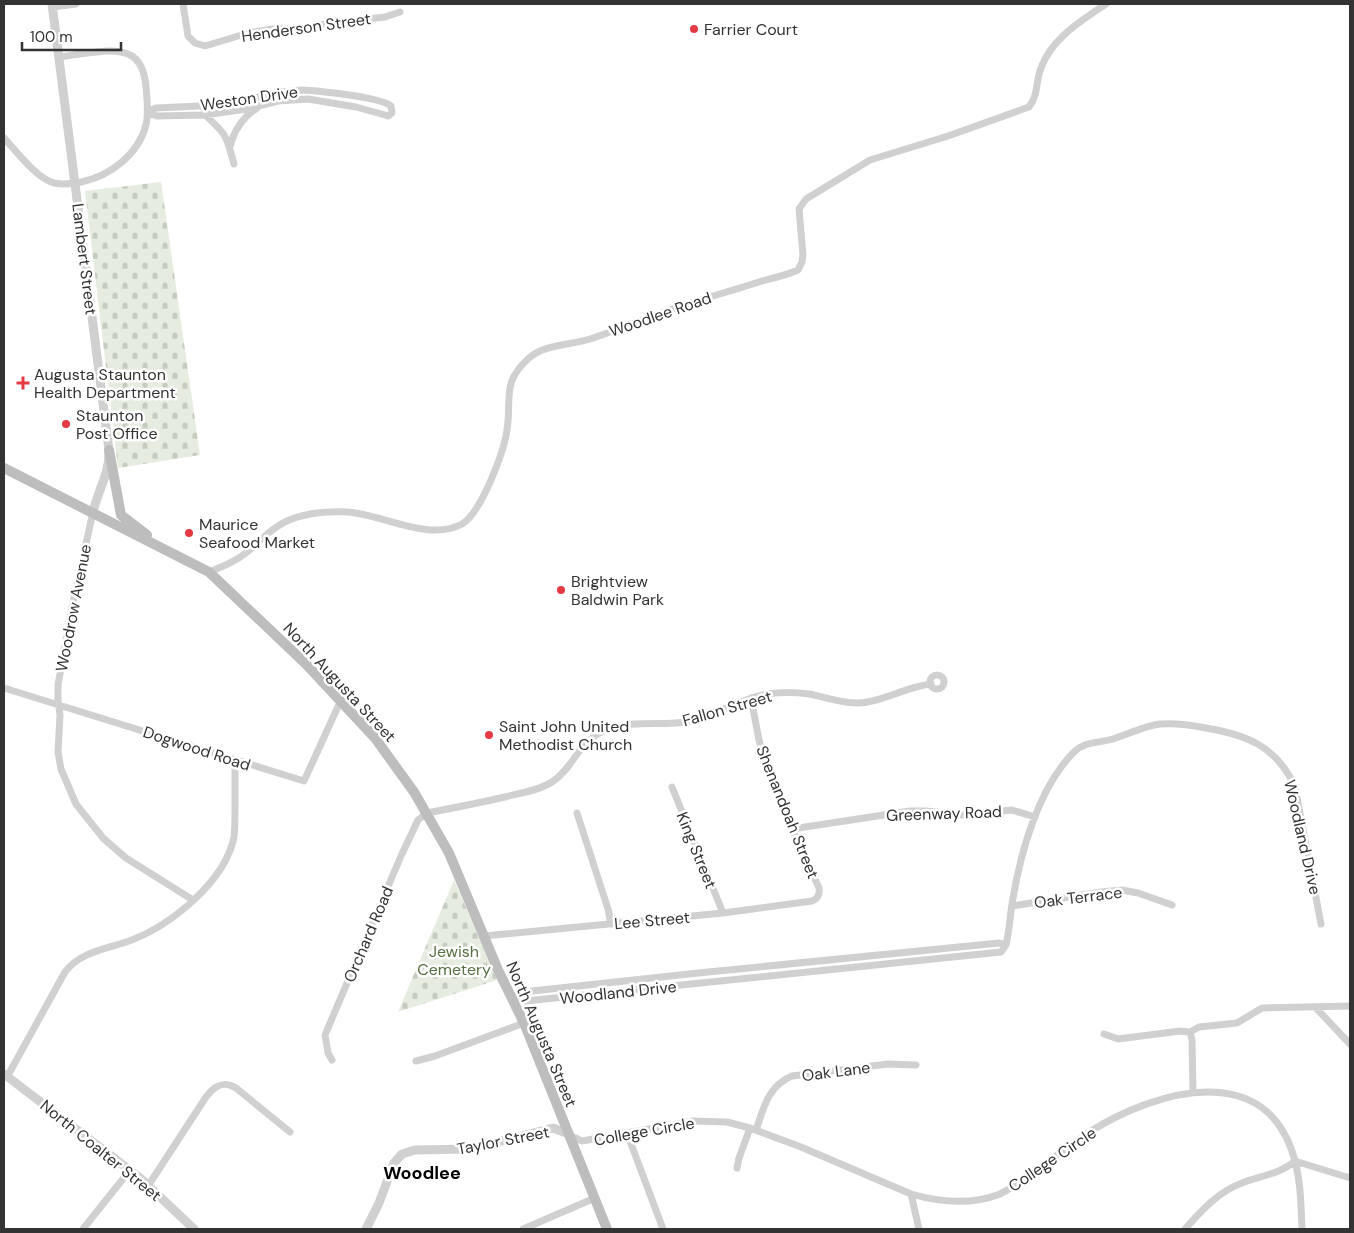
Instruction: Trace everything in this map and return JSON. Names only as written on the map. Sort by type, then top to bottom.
[{"type":"main road","points":[[109,450],[121,515],[172,553]]},
{"type":"main road","name":"North Augusta Street","points":[[4,468],[209,572],[263,622],[341,700],[381,745],[414,792],[449,853],[524,1023],[607,1229]]},
{"type":"street","points":[[52,6],[76,4]]},
{"type":"street","name":"Henderson Street","points":[[183,4],[188,36],[196,44],[205,46],[242,34],[385,17],[400,12]]},
{"type":"street","name":"Woodlee Road","points":[[209,572],[244,555],[277,526],[304,515],[352,512],[436,530],[455,527],[468,520],[478,506],[501,454],[507,431],[510,384],[516,372],[531,356],[543,350],[592,338],[690,303],[798,270],[803,255],[799,209],[806,200],[870,160],[1029,108],[1036,97],[1041,66],[1055,44],[1074,27],[1106,4]]},
{"type":"street","name":"Lambert Street","points":[[52,6],[109,450],[107,474],[96,498],[93,512]]},
{"type":"street","points":[[4,138],[47,180],[62,184],[75,183],[100,176],[124,160],[141,138],[148,112],[144,76],[140,66],[131,55],[116,51],[59,58]]},
{"type":"street","name":"Weston Drive","points":[[303,90],[382,101],[389,103],[393,110],[388,116],[356,107],[308,99],[284,100],[247,109],[204,115],[157,116],[148,112],[156,108],[235,103],[281,92],[303,90]]},
{"type":"street","points":[[230,147],[232,137],[239,125],[260,105]]},
{"type":"street","points":[[203,106],[204,115],[227,137],[234,164]]},
{"type":"street","name":"Woodrow Avenue","points":[[93,512],[58,685],[60,715],[58,758],[69,791],[83,815],[103,838],[126,858],[193,900]]},
{"type":"street","name":"Fallon Street","points":[[426,813],[545,786],[561,775],[586,743],[610,728],[688,721],[705,717],[751,698],[775,694],[810,694],[842,702],[862,702],[879,700],[907,689],[931,684]]},
{"type":"street","name":"Dogwood Road","points":[[4,688],[304,781],[341,700]]},
{"type":"street","name":"Shenandoah Street","points":[[751,698],[763,754],[792,829],[819,888],[818,897]]},
{"type":"street","name":"Woodland Drive","points":[[513,999],[526,1001],[1001,952],[1006,945],[1018,874],[1035,817],[1045,793],[1057,774],[1081,746],[1110,740],[1161,724],[1196,726],[1225,731],[1247,738],[1265,747],[1278,759],[1288,772],[1295,788],[1321,924]]},
{"type":"street","points":[[6,1076],[70,966],[87,954],[136,938],[154,929],[193,900],[220,869],[235,831],[235,761]]},
{"type":"street","name":"King Street","points":[[672,787],[723,913]]},
{"type":"street","name":"Greenway Road","points":[[792,829],[910,810],[963,815],[1012,810],[1035,817]]},
{"type":"street","name":"Orchard Road","points":[[332,1060],[328,1053],[325,1036],[401,856],[418,820],[426,813]]},
{"type":"street","points":[[577,813],[608,909],[611,924]]},
{"type":"street","name":"Oak Terrace","points":[[1012,906],[1122,890],[1172,904]]},
{"type":"street","name":"Lee Street","points":[[484,936],[723,913],[812,901],[818,897]]},
{"type":"street","points":[[1104,1034],[1118,1039],[1180,1031],[1190,1032],[1199,1027],[1237,1023],[1262,1008],[1350,1006]]},
{"type":"street","points":[[1316,1008],[1350,1044]]},
{"type":"street","points":[[416,1061],[435,1056],[524,1023]]},
{"type":"street","points":[[1190,1032],[1192,1040],[1193,1092]]},
{"type":"street","name":"Oak Lane","points":[[737,1168],[739,1158],[766,1100],[778,1084],[792,1076],[805,1073],[888,1064],[916,1064]]},
{"type":"street","name":"North Coalter Street","points":[[6,1076],[130,1170],[194,1229]]},
{"type":"street","points":[[148,1186],[206,1097],[211,1090],[219,1085],[228,1084],[236,1088],[290,1132]]},
{"type":"street","name":"College Circle","points":[[569,1134],[582,1141],[700,1121],[727,1122],[753,1129],[801,1147],[911,1194],[928,1199],[964,1200],[1000,1194],[1020,1182],[1091,1131],[1130,1111],[1174,1095],[1193,1092],[1223,1092],[1246,1099],[1259,1106],[1271,1116],[1281,1130],[1295,1161],[1301,1197],[1302,1229]]},
{"type":"street","name":"Taylor Street","points":[[366,1229],[379,1203],[392,1166],[399,1156],[406,1152],[415,1150],[470,1150],[553,1128],[569,1134]]},
{"type":"street","points":[[626,1133],[663,1229]]},
{"type":"street","points":[[1185,1229],[1227,1190],[1241,1183],[1286,1169],[1295,1161],[1350,1178]]},
{"type":"street","points":[[83,1229],[130,1170]]},
{"type":"street","points":[[911,1194],[919,1229]]},
{"type":"street","points":[[522,1229],[595,1198]]},
{"type":"green space","points":[[161,182],[200,455],[118,468],[85,191]]},
{"type":"green space","name":"Jewish Cemetery","points":[[454,880],[497,980],[398,1012]]},
{"type":"place","name":"Farrier Court","points":[[694,29]]},
{"type":"place","name":"Augusta Staunton Health Department","points":[[23,383]]},
{"type":"place","name":"Staunton Post Office","points":[[66,424]]},
{"type":"place","name":"Maurice Seafood Market","points":[[189,533]]},
{"type":"place","name":"Brightview Baldwin Park","points":[[561,590]]},
{"type":"place","name":"Saint John United Methodist Church","points":[[489,735]]},
{"type":"district","name":"Woodlee","points":[[422,1173]]}]
